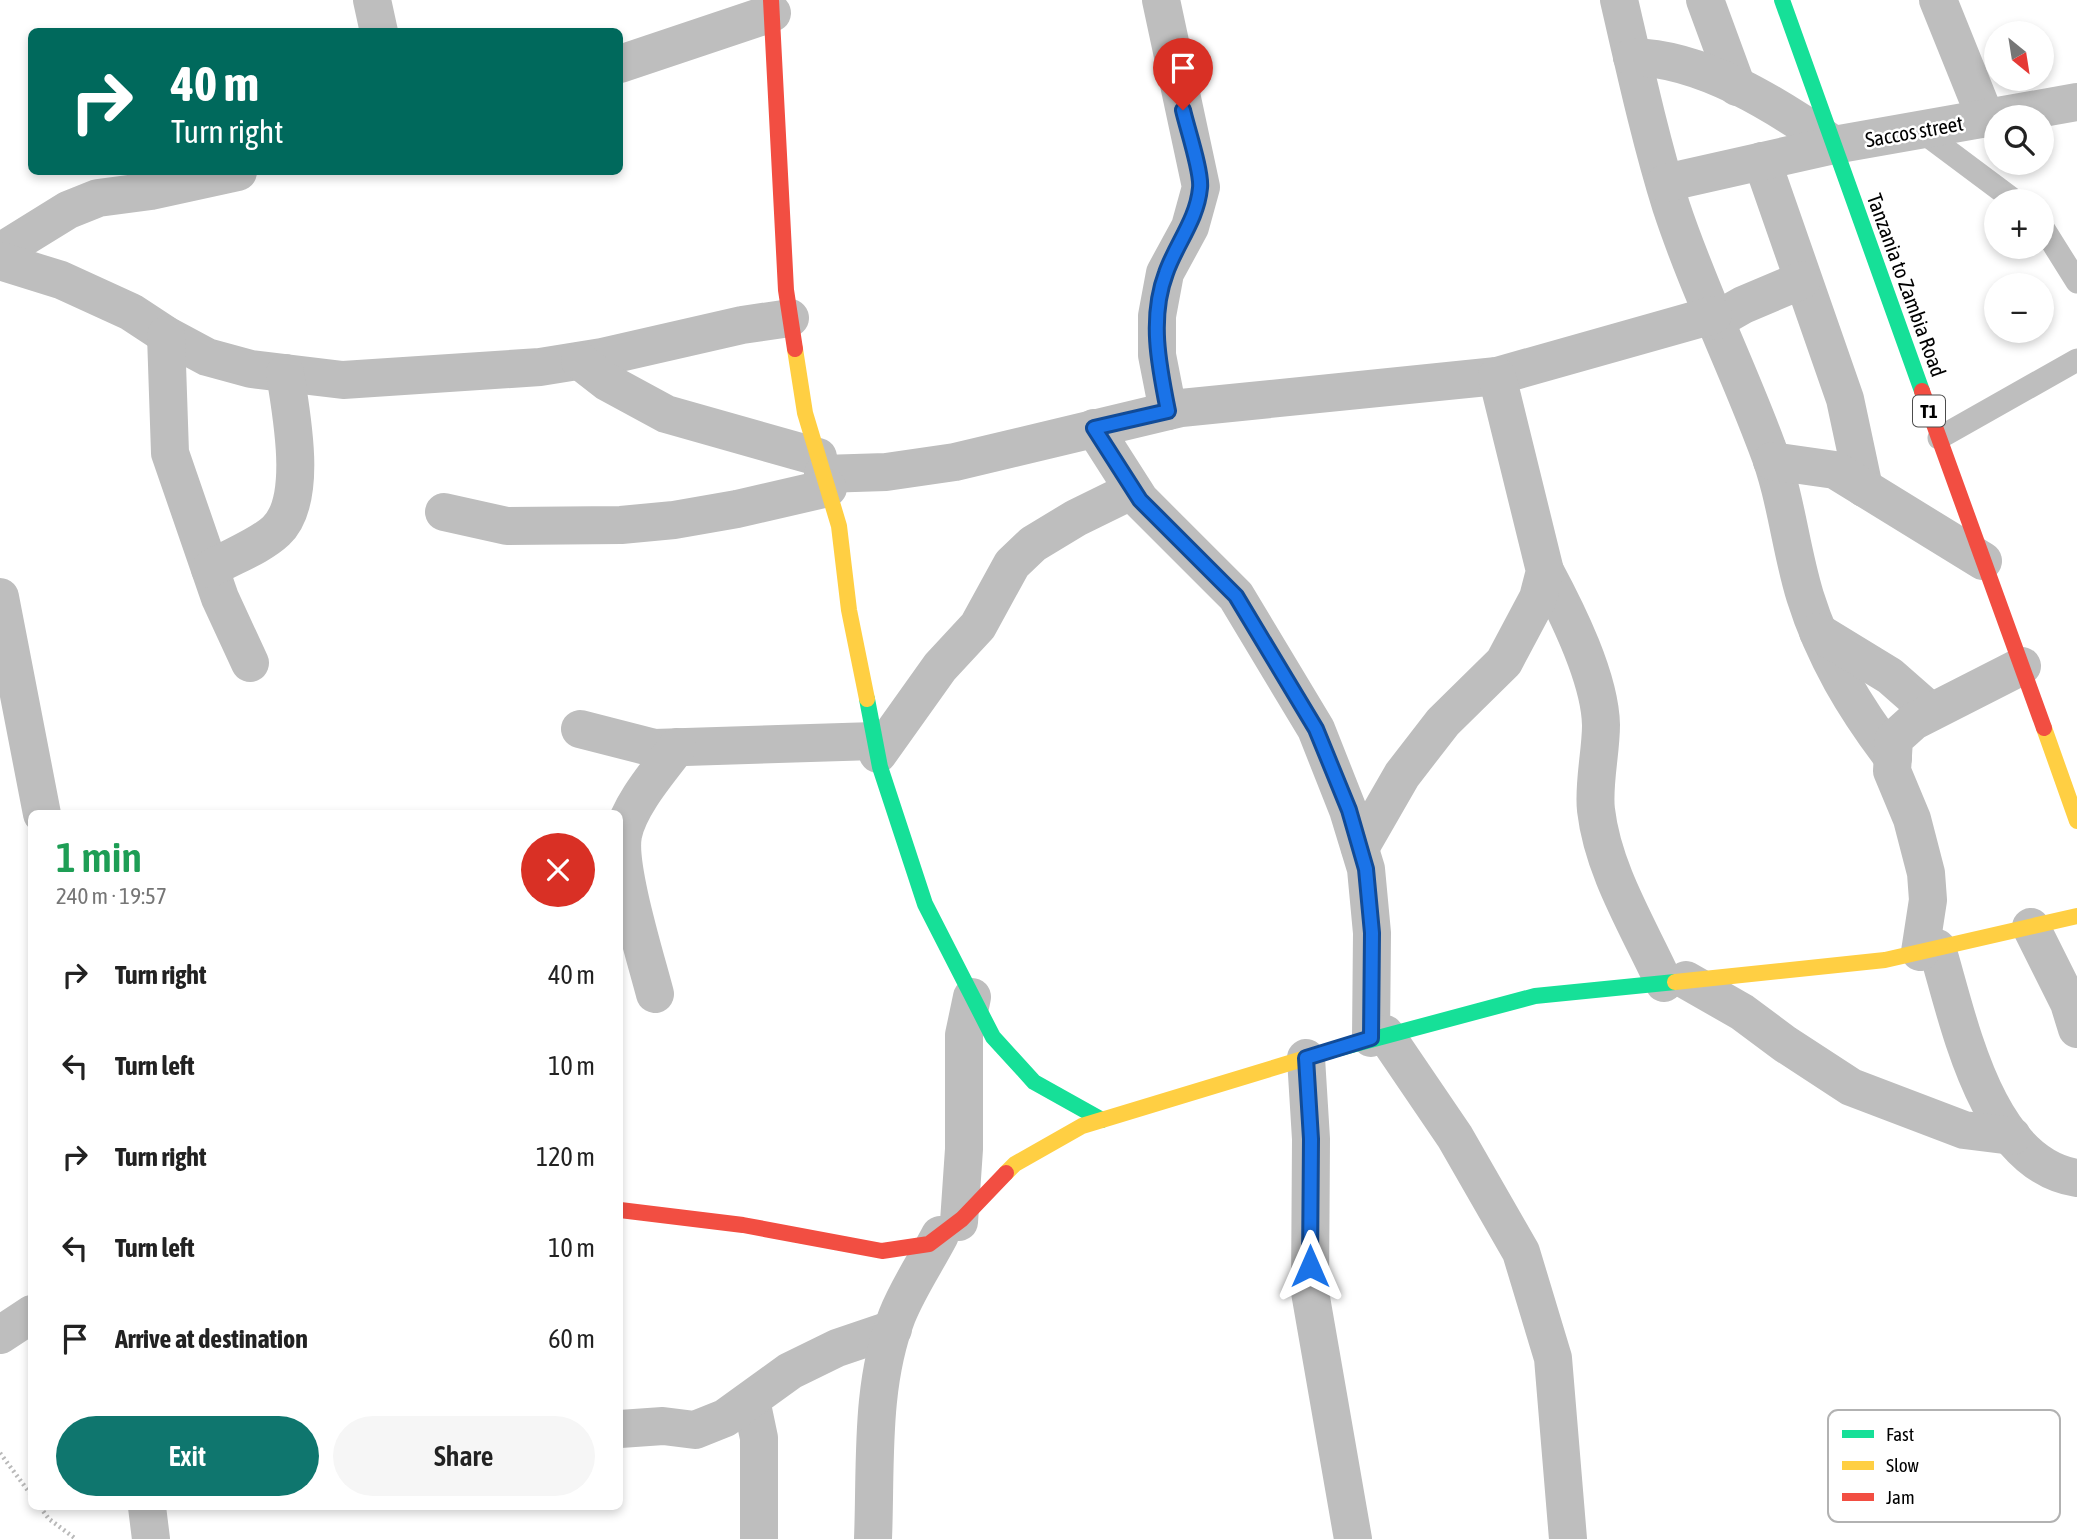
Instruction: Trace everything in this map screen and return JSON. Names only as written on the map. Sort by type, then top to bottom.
[{"type":"main road","name":"Tanzania to Zambia Road","points":[[1782,0],[2077,821]]},
{"type":"main road","points":[[772,7],[786,290],[805,413],[839,526],[849,610],[876,748],[925,904],[993,1037],[1034,1082],[1102,1120]]},
{"type":"main road","points":[[623,1210],[743,1225],[882,1251],[929,1244],[949,1229],[1015,1164],[1082,1126],[1378,1036],[1535,996],[1885,960],[2077,916]]},
{"type":"street","points":[[372,0],[378,28]]},
{"type":"street","points":[[1161,0],[1201,187],[1190,227],[1165,273],[1157,316],[1157,355],[1168,411]]},
{"type":"street","points":[[1619,0],[1645,116],[1665,183],[1714,318],[1772,461],[1805,595],[1828,660],[1857,712],[1893,758]]},
{"type":"street","points":[[1705,0],[1737,87]]},
{"type":"street","points":[[1938,0],[1984,114]]},
{"type":"street","points":[[623,63],[772,7]]},
{"type":"street","points":[[1632,57],[1651,57],[1675,63],[1737,87],[1775,104],[1834,145]]},
{"type":"street","name":"Saccos street","points":[[2054,106],[2077,102]]},
{"type":"street","name":"Saccos street","points":[[1665,183],[1834,145],[1984,119]]},
{"type":"street","points":[[1762,161],[1845,399],[1864,488]]},
{"type":"street","points":[[0,252],[68,210],[98,198],[151,191],[224,175]]},
{"type":"street","points":[[0,261],[61,280],[131,312],[207,357],[251,369],[343,380],[540,367],[580,361],[742,325],[790,318]]},
{"type":"street","points":[[443,512],[507,526],[621,525],[724,511],[823,473],[886,472],[955,462],[1168,411],[1263,398],[1497,376],[1714,318],[1802,280]]},
{"type":"street","points":[[166,335],[170,453],[210,569],[250,663]]},
{"type":"street","points":[[580,361],[607,382],[666,414],[823,473]]},
{"type":"street","points":[[210,569],[276,531],[289,508],[294,477],[294,434],[285,373]]},
{"type":"street","points":[[1497,376],[1545,571],[1566,610],[1586,659],[1601,721],[1596,808],[1608,862],[1675,982],[1742,1012],[1851,1087],[1964,1130],[2012,1136]]},
{"type":"street","points":[[1094,428],[1133,490],[1236,596],[1316,729],[1349,810],[1366,869],[1378,1036],[1455,1137],[1521,1252],[1553,1358],[1568,1539]]},
{"type":"street","points":[[1772,461],[1835,470],[1983,561]]},
{"type":"street","points":[[580,729],[643,745],[876,748],[940,667],[978,626],[1012,564],[1032,544],[1133,490]]},
{"type":"street","points":[[1360,848],[1410,764],[1443,722],[1504,662],[1538,597],[1545,571]]},
{"type":"street","points":[[0,597],[41,810]]},
{"type":"street","points":[[1818,632],[1890,676],[1931,712]]},
{"type":"street","points":[[2022,666],[1914,722],[1894,739],[1892,771],[1912,819],[1926,873],[1928,950],[1978,1081],[1998,1121],[2012,1136],[2046,1168],[2077,1178]]},
{"type":"street","points":[[655,994],[623,860],[623,834],[645,790],[677,747]]},
{"type":"street","points":[[2031,927],[2069,1003],[2077,1029]]},
{"type":"street","points":[[873,1539],[877,1407],[893,1329],[949,1229],[964,1149],[964,1035],[972,997]]},
{"type":"street","points":[[1306,1058],[1311,1139],[1310,1292],[1353,1539]]},
{"type":"street","points":[[0,1335],[28,1317]]},
{"type":"street","points":[[623,1429],[663,1426],[695,1430],[725,1418],[790,1370],[837,1348],[893,1329]]},
{"type":"street","points":[[751,1400],[759,1438],[760,1539]]},
{"type":"street","points":[[147,1510],[151,1539]]},
{"type":"lane","points":[[1920,130],[1999,189]]},
{"type":"lane","points":[[2054,245],[2077,282]]},
{"type":"lane","points":[[1939,438],[2077,360]]},
{"type":"path","points":[[0,1453],[28,1491]]},
{"type":"path","points":[[42,1510],[49,1519],[76,1539]]},
{"type":"traffic: fast","points":[[1782,0],[1922,391]]},
{"type":"traffic: fast","points":[[867,699],[880,767],[925,904],[993,1037],[1034,1082],[1102,1120]]},
{"type":"traffic: fast","points":[[1329,1051],[1535,996],[1675,982]]},
{"type":"traffic: slow","points":[[795,349],[805,413],[839,526],[849,610],[867,699]]},
{"type":"traffic: slow","points":[[2044,728],[2077,821]]},
{"type":"traffic: slow","points":[[1675,982],[1885,960],[2077,916]]},
{"type":"traffic: slow","points":[[1006,1173],[1015,1164],[1082,1126],[1329,1051]]},
{"type":"traffic: jam","points":[[771,0],[786,290],[795,349]]},
{"type":"traffic: jam","points":[[1922,391],[2044,728]]},
{"type":"traffic: jam","points":[[623,1210],[743,1225],[882,1251],[929,1244],[962,1219],[1006,1173]]},
{"type":"route","points":[[1183,110],[1201,187],[1190,227],[1165,273],[1157,316],[1157,355],[1168,411],[1094,428],[1140,500],[1236,596],[1316,729],[1349,810],[1366,869],[1372,933],[1371,1038],[1306,1058],[1311,1139],[1310,1266]]}]
